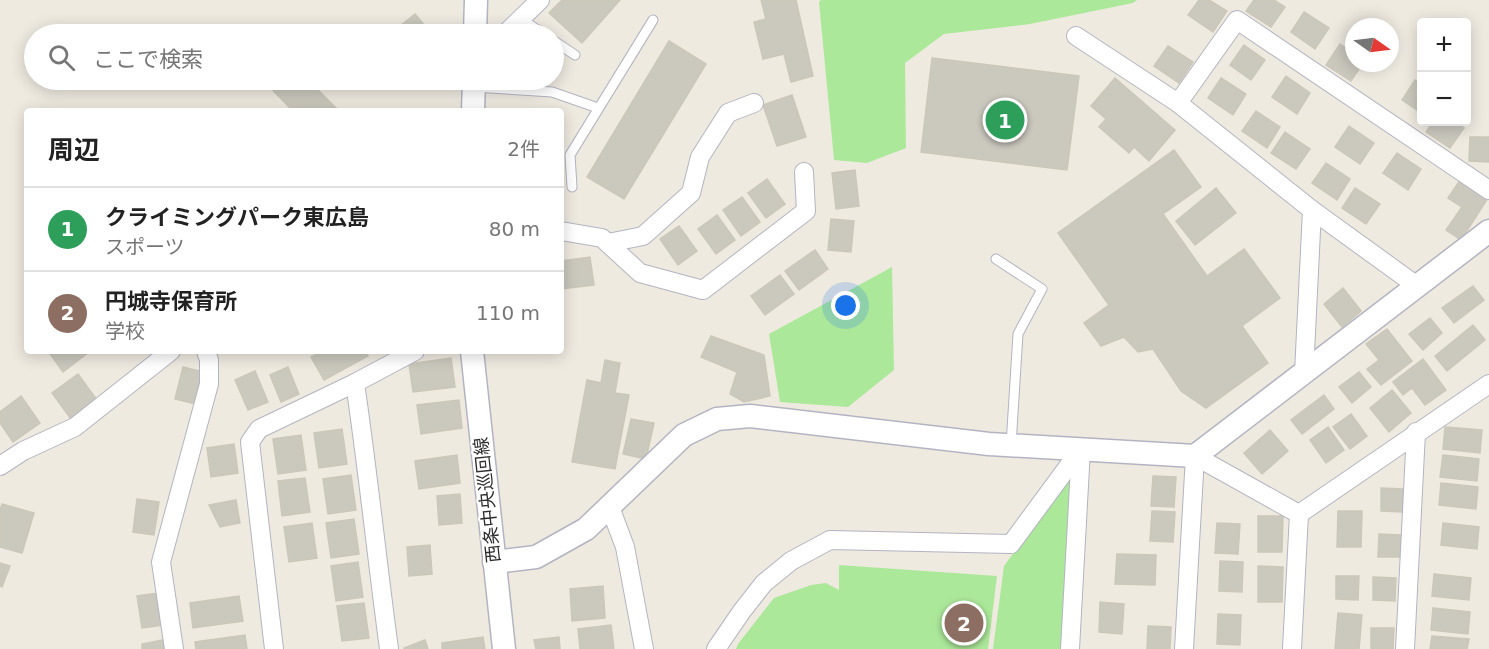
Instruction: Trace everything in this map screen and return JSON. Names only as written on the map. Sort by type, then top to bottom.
[{"type":"street","points":[[475,24],[476,0]]},
{"type":"street","points":[[516,24],[540,0]]},
{"type":"street","points":[[1178,103],[1237,20],[1489,190]]},
{"type":"street","points":[[1076,36],[1178,103],[1312,210],[1417,286]]},
{"type":"street","points":[[608,243],[644,236],[691,193],[700,157],[728,112],[754,103]]},
{"type":"street","points":[[564,232],[602,238],[640,273],[703,290],[806,211],[804,172]]},
{"type":"street","points":[[1304,373],[1312,210]]},
{"type":"street","points":[[1184,649],[1195,456],[1489,231]]},
{"type":"street","points":[[0,466],[23,451],[75,427],[167,354]]},
{"type":"street","points":[[174,649],[161,562],[209,384],[207,354]]},
{"type":"street","points":[[274,649],[250,441],[259,429],[409,354]]},
{"type":"street","name":"西条中央巡回線","points":[[472,354],[504,649]]},
{"type":"street","points":[[355,383],[389,649]]},
{"type":"street","points":[[1299,514],[1489,384]]},
{"type":"street","points":[[494,562],[536,557],[586,529],[684,435],[717,419],[750,416],[1011,445],[1195,456],[1299,514]]},
{"type":"street","points":[[1405,649],[1416,432]]},
{"type":"street","points":[[716,649],[742,610],[764,583],[792,561],[830,540],[1011,544],[1081,449]]},
{"type":"street","points":[[1070,649],[1081,449]]},
{"type":"street","points":[[610,507],[625,547],[644,649]]},
{"type":"street","points":[[1292,649],[1299,514]]},
{"type":"lane","points":[[521,20],[528,24]]},
{"type":"lane","points":[[572,187],[570,155],[653,20]]},
{"type":"lane","points":[[564,47],[575,55]]},
{"type":"lane","points":[[471,98],[552,92],[598,108]]},
{"type":"lane","points":[[996,259],[1042,289],[1018,334],[1011,445]]},
{"type":"green space","points":[[821,0],[1137,0],[1133,3],[1030,24],[944,34],[905,63],[906,148],[867,163],[834,160],[819,2]]},
{"type":"green space","points":[[892,267],[894,370],[848,407],[780,402],[769,334]]},
{"type":"green space","points":[[1068,478],[1071,486],[1066,649],[993,649],[1004,566]]},
{"type":"green space","points":[[839,565],[997,576],[988,649],[736,649],[774,598],[811,585],[826,583],[839,590]]},
{"type":"building","points":[[562,0],[620,0],[582,43],[564,27],[564,24],[549,13]]},
{"type":"building","points":[[761,0],[796,0],[813,76],[791,82],[784,54],[763,59],[754,22],[766,19]]},
{"type":"building","points":[[1199,0],[1209,0],[1227,11],[1213,32],[1188,15]]},
{"type":"building","points":[[1254,0],[1274,0],[1285,7],[1271,27],[1246,11]]},
{"type":"building","points":[[1304,12],[1329,28],[1315,49],[1291,32]]},
{"type":"building","points":[[415,14],[423,24],[402,24]]},
{"type":"building","points":[[669,41],[706,64],[624,199],[587,177]]},
{"type":"building","points":[[1340,44],[1345,48],[1345,72],[1357,72],[1351,81],[1326,65]]},
{"type":"building","points":[[1244,45],[1265,60],[1251,80],[1230,65]]},
{"type":"building","points":[[1168,46],[1193,62],[1179,83],[1154,66]]},
{"type":"building","points":[[932,58],[1079,76],[1067,170],[921,152]]},
{"type":"building","points":[[1286,76],[1310,93],[1297,114],[1272,97]]},
{"type":"building","points":[[1115,78],[1175,130],[1149,161],[1134,147],[1129,153],[1099,127],[1106,119],[1091,106]]},
{"type":"building","points":[[1221,78],[1246,94],[1233,115],[1208,98]]},
{"type":"building","points":[[1415,80],[1417,81],[1417,110],[1402,100]]},
{"type":"building","points":[[273,90],[318,90],[336,108],[290,108]]},
{"type":"building","points":[[792,95],[806,137],[777,146],[763,105]]},
{"type":"building","points":[[1256,111],[1280,127],[1267,148],[1242,131]]},
{"type":"building","points":[[1349,126],[1374,143],[1360,164],[1335,147]]},
{"type":"building","points":[[1430,126],[1461,126],[1464,128],[1450,148],[1426,132]]},
{"type":"building","points":[[1285,132],[1310,149],[1296,169],[1271,153]]},
{"type":"building","points":[[1470,137],[1489,137],[1489,162],[1469,161]]},
{"type":"building","points":[[1174,150],[1201,187],[1163,214],[1207,276],[1244,249],[1280,298],[1242,326],[1268,363],[1206,408],[1181,391],[1153,349],[1138,352],[1124,337],[1101,346],[1084,323],[1109,305],[1058,233]]},
{"type":"building","points":[[1397,153],[1421,169],[1408,190],[1383,173]]},
{"type":"building","points":[[1326,163],[1350,179],[1337,200],[1312,183]]},
{"type":"building","points":[[855,170],[859,206],[836,209],[832,173]]},
{"type":"building","points":[[767,179],[785,204],[766,218],[748,193]]},
{"type":"building","points":[[1460,180],[1488,198],[1461,240],[1446,230],[1462,207],[1448,198]]},
{"type":"building","points":[[1216,188],[1236,213],[1195,245],[1176,221]]},
{"type":"building","points":[[1355,188],[1380,204],[1366,224],[1342,208]]},
{"type":"building","points":[[742,197],[760,222],[741,236],[723,210]]},
{"type":"building","points":[[717,215],[735,240],[716,254],[698,229]]},
{"type":"building","points":[[831,219],[854,221],[851,252],[828,250]]},
{"type":"building","points":[[679,226],[697,251],[678,265],[660,239]]},
{"type":"building","points":[[815,250],[828,269],[799,290],[785,271]]},
{"type":"building","points":[[590,257],[594,285],[564,289],[564,261]]},
{"type":"building","points":[[780,275],[794,294],[765,315],[751,296]]},
{"type":"building","points":[[1473,286],[1484,300],[1454,323],[1442,308]]},
{"type":"building","points":[[1343,288],[1361,311],[1342,327],[1324,304]]},
{"type":"building","points":[[1430,318],[1442,333],[1423,350],[1409,334]]},
{"type":"building","points":[[1473,325],[1485,340],[1447,371],[1435,356]]},
{"type":"building","points":[[1387,329],[1412,361],[1381,385],[1367,369],[1379,360],[1366,344]]},
{"type":"building","points":[[711,336],[764,355],[770,396],[744,402],[730,394],[737,372],[701,357]]},
{"type":"building","points":[[50,354],[86,354],[63,372]]},
{"type":"building","points":[[317,354],[367,354],[368,356],[324,380],[311,357]]},
{"type":"building","points":[[451,358],[455,387],[413,392],[409,364]]},
{"type":"building","points":[[1423,359],[1446,390],[1425,405],[1412,388],[1403,395],[1393,382]]},
{"type":"building","points":[[605,360],[620,363],[615,393],[629,395],[615,469],[572,462],[587,380],[601,383]]},
{"type":"building","points":[[183,367],[204,372],[196,404],[175,399]]},
{"type":"building","points":[[288,367],[299,394],[281,402],[270,375]]},
{"type":"building","points":[[255,371],[268,402],[248,410],[235,380]]},
{"type":"building","points":[[1359,372],[1371,387],[1352,403],[1339,387]]},
{"type":"building","points":[[78,374],[97,400],[71,419],[52,393]]},
{"type":"building","points":[[1392,390],[1411,413],[1389,432],[1370,408]]},
{"type":"building","points":[[1324,395],[1334,409],[1302,434],[1291,420]]},
{"type":"building","points":[[21,396],[40,423],[13,442],[0,423],[0,412]]},
{"type":"building","points":[[459,400],[462,428],[421,434],[417,405]]},
{"type":"building","points":[[1351,414],[1367,436],[1350,449],[1333,427]]},
{"type":"building","points":[[631,419],[654,423],[646,459],[623,454]]},
{"type":"building","points":[[1328,427],[1344,450],[1326,463],[1310,440]]},
{"type":"building","points":[[1445,427],[1482,430],[1480,453],[1443,449]]},
{"type":"building","points":[[342,429],[347,464],[319,468],[314,433]]},
{"type":"building","points":[[1270,430],[1288,451],[1262,474],[1244,453]]},
{"type":"building","points":[[301,435],[306,470],[278,474],[273,439]]},
{"type":"building","points":[[234,444],[238,473],[211,477],[207,448]]},
{"type":"building","points":[[457,455],[460,483],[419,489],[415,461]]},
{"type":"building","points":[[1443,455],[1479,459],[1477,481],[1440,477]]},
{"type":"building","points":[[351,475],[356,510],[328,514],[323,479]]},
{"type":"building","points":[[1153,476],[1176,477],[1174,507],[1151,506]]},
{"type":"building","points":[[305,478],[310,512],[282,516],[278,481]]},
{"type":"building","points":[[1441,483],[1478,487],[1476,509],[1439,505]]},
{"type":"building","points":[[1381,488],[1403,489],[1403,512],[1381,511]]},
{"type":"building","points":[[460,494],[462,523],[439,525],[437,496]]},
{"type":"building","points":[[137,499],[159,502],[154,535],[133,532]]},
{"type":"building","points":[[236,500],[240,523],[220,527],[209,505]]},
{"type":"building","points":[[2,504],[34,513],[22,553],[0,547]]},
{"type":"building","points":[[1152,511],[1175,512],[1173,542],[1150,541]]},
{"type":"building","points":[[1338,511],[1362,511],[1361,547],[1337,547]]},
{"type":"building","points":[[1258,516],[1283,516],[1282,552],[1258,552]]},
{"type":"building","points":[[354,519],[359,554],[331,558],[326,523]]},
{"type":"building","points":[[312,523],[317,558],[289,562],[284,527]]},
{"type":"building","points":[[1217,523],[1240,524],[1238,554],[1215,553]]},
{"type":"building","points":[[1443,523],[1479,527],[1477,549],[1441,545]]},
{"type":"building","points":[[1379,534],[1401,535],[1400,557],[1378,557]]},
{"type":"building","points":[[430,545],[432,574],[409,576],[407,547]]},
{"type":"building","points":[[1117,554],[1156,555],[1155,585],[1115,584]]},
{"type":"building","points":[[1220,561],[1243,562],[1242,592],[1219,591]]},
{"type":"building","points":[[358,562],[363,597],[336,601],[331,566]]},
{"type":"building","points":[[0,563],[10,566],[2,587],[0,586]]},
{"type":"building","points":[[1258,566],[1283,567],[1282,602],[1258,602]]},
{"type":"building","points":[[1434,574],[1471,578],[1469,600],[1432,596]]},
{"type":"building","points":[[1336,576],[1359,576],[1358,600],[1336,599]]},
{"type":"building","points":[[1373,577],[1396,578],[1395,601],[1373,600]]},
{"type":"building","points":[[603,586],[605,618],[572,621],[570,589]]},
{"type":"building","points":[[158,593],[163,625],[142,628],[137,596]]},
{"type":"building","points":[[239,596],[243,621],[193,628],[190,603]]},
{"type":"building","points":[[1100,602],[1124,604],[1122,634],[1099,632]]},
{"type":"building","points":[[364,603],[369,638],[342,641],[337,606]]},
{"type":"building","points":[[1433,608],[1470,612],[1468,634],[1431,630]]},
{"type":"building","points":[[1338,613],[1362,615],[1359,649],[1335,649]]},
{"type":"building","points":[[1218,614],[1241,615],[1240,645],[1217,644]]},
{"type":"building","points":[[611,625],[614,649],[580,649],[578,629]]},
{"type":"building","points":[[1148,626],[1171,627],[1170,649],[1147,649]]},
{"type":"building","points":[[1371,628],[1394,628],[1393,649],[1371,649]]},
{"type":"building","points":[[245,635],[247,649],[196,649],[195,642]]},
{"type":"building","points":[[1432,636],[1469,639],[1467,649],[1430,649]]},
{"type":"building","points":[[483,637],[485,649],[442,649],[442,643]]},
{"type":"building","points":[[559,637],[560,649],[536,649],[534,640]]},
{"type":"building","points":[[163,640],[164,649],[142,649],[142,644]]},
{"type":"building","points":[[425,640],[428,649],[404,649],[404,648]]},
{"type":"place","name":"クライミングパーク東広島","points":[[1005,120]]},
{"type":"place","name":"円城寺保育所","points":[[964,623]]}]
